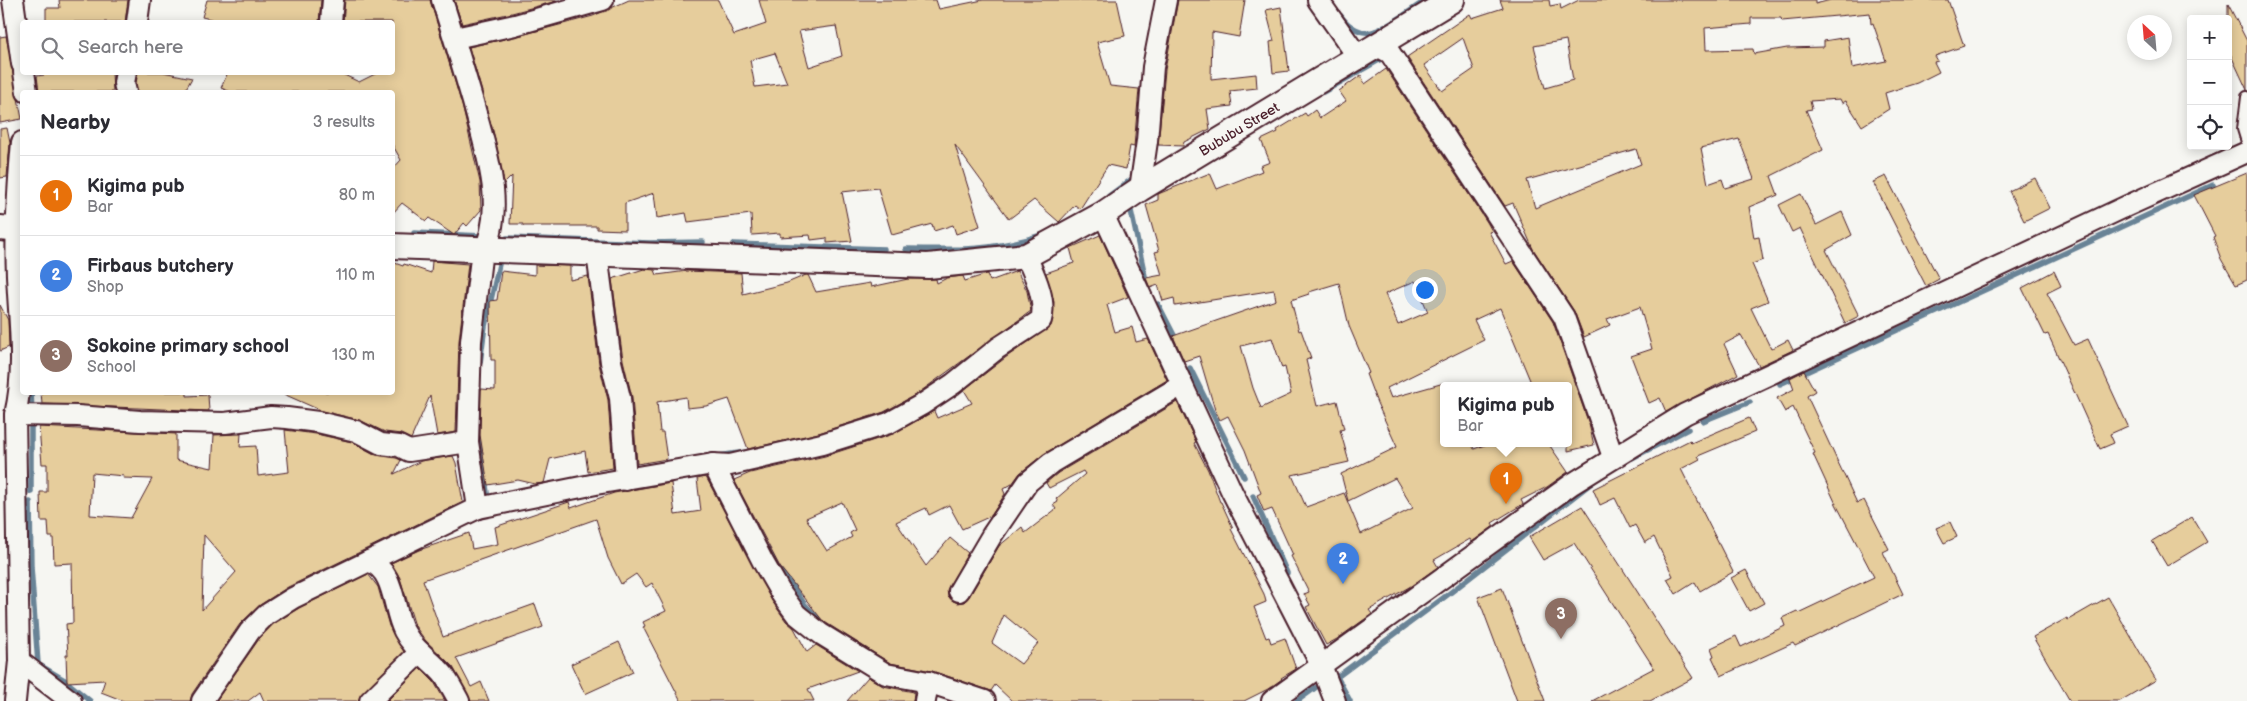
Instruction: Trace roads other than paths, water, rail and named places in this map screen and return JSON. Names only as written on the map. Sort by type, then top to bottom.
[{"type":"street","points":[[0,2],[12,0],[20,51]]},
{"type":"street","points":[[136,20],[140,0]]},
{"type":"street","points":[[331,20],[333,0]]},
{"type":"street","points":[[442,0],[455,38],[488,155],[492,177],[493,223],[482,258],[470,341],[468,442],[478,508]]},
{"type":"street","points":[[455,38],[524,22],[603,0]]},
{"type":"street","points":[[1140,189],[1147,141],[1152,67],[1166,0]]},
{"type":"street","points":[[1318,0],[1367,51],[1390,54],[1564,317],[1613,457]]},
{"type":"street","name":"Bububu Street","points":[[1026,256],[1103,214],[1140,189],[1452,0]]},
{"type":"street","points":[[24,75],[27,90]]},
{"type":"street","points":[[125,75],[124,83],[126,90]]},
{"type":"street","points":[[1272,701],[1572,484],[1685,414],[2127,206],[2247,152]]},
{"type":"street","points":[[20,161],[13,229],[20,322]]},
{"type":"street","points":[[1103,214],[1232,492],[1321,665],[1334,701]]},
{"type":"street","points":[[202,701],[250,631],[266,614],[293,598],[369,560],[478,508],[712,464],[730,465],[822,444],[889,423],[953,384],[998,348],[1041,320],[1043,312],[1037,280],[1026,256],[928,266],[395,246]]},
{"type":"street","points":[[598,253],[611,362],[620,398],[626,480]]},
{"type":"street","points":[[959,591],[992,535],[1028,482],[1051,463],[1182,385]]},
{"type":"street","points":[[10,699],[19,661],[15,415],[20,395]]},
{"type":"street","points":[[15,415],[225,423],[271,417],[318,422],[356,431],[381,444],[399,446],[409,451],[468,442]]},
{"type":"street","points":[[712,464],[763,562],[796,614],[821,634],[886,674],[926,692],[985,701]]},
{"type":"street","points":[[369,560],[379,564],[385,574],[394,597],[403,630],[420,652],[442,674],[459,701]]},
{"type":"street","points":[[370,701],[420,652]]},
{"type":"street","points":[[19,661],[71,701]]},
{"type":"lane","points":[[2247,97],[2243,129],[2247,142]]},
{"type":"waterway","points":[[1341,16],[1356,29],[1370,32],[1387,26],[1427,0]]},
{"type":"waterway","points":[[1323,92],[1386,56]]},
{"type":"waterway","points":[[1109,196],[1136,176]]},
{"type":"waterway","points":[[1780,384],[2213,185]]},
{"type":"waterway","points":[[1133,204],[1130,206],[1145,276]]},
{"type":"waterway","points":[[414,233],[484,236]]},
{"type":"waterway","points":[[906,249],[976,248],[1009,244],[1044,234]]},
{"type":"waterway","points":[[507,238],[650,243],[703,242]]},
{"type":"waterway","points":[[734,244],[884,249]]},
{"type":"waterway","points":[[480,363],[485,326],[500,260],[495,260]]},
{"type":"waterway","points":[[1158,304],[1177,341]]},
{"type":"waterway","points":[[1190,368],[1244,477]]},
{"type":"waterway","points":[[31,395],[32,412]]},
{"type":"waterway","points":[[1703,421],[1750,402]]},
{"type":"waterway","points":[[478,417],[488,500],[491,500]]},
{"type":"waterway","points":[[31,419],[31,492]]},
{"type":"waterway","points":[[1632,458],[1688,429]]},
{"type":"waterway","points":[[718,456],[746,452]]},
{"type":"waterway","points":[[1350,701],[1337,677],[1446,596],[1594,481]]},
{"type":"waterway","points":[[1253,496],[1287,573]]},
{"type":"waterway","points":[[30,502],[31,567],[38,664],[63,679],[90,701]]},
{"type":"waterway","points":[[767,549],[805,605],[824,625]]},
{"type":"waterway","points":[[864,650],[911,670]]},
{"type":"waterway","points":[[1297,701],[1315,688]]},
{"type":"place","name":"Kigima pub","points":[[1506,504]]},
{"type":"place","name":"Firbaus butchery","points":[[1343,584]]},
{"type":"place","name":"Sokoine primary school","points":[[1561,639]]}]
